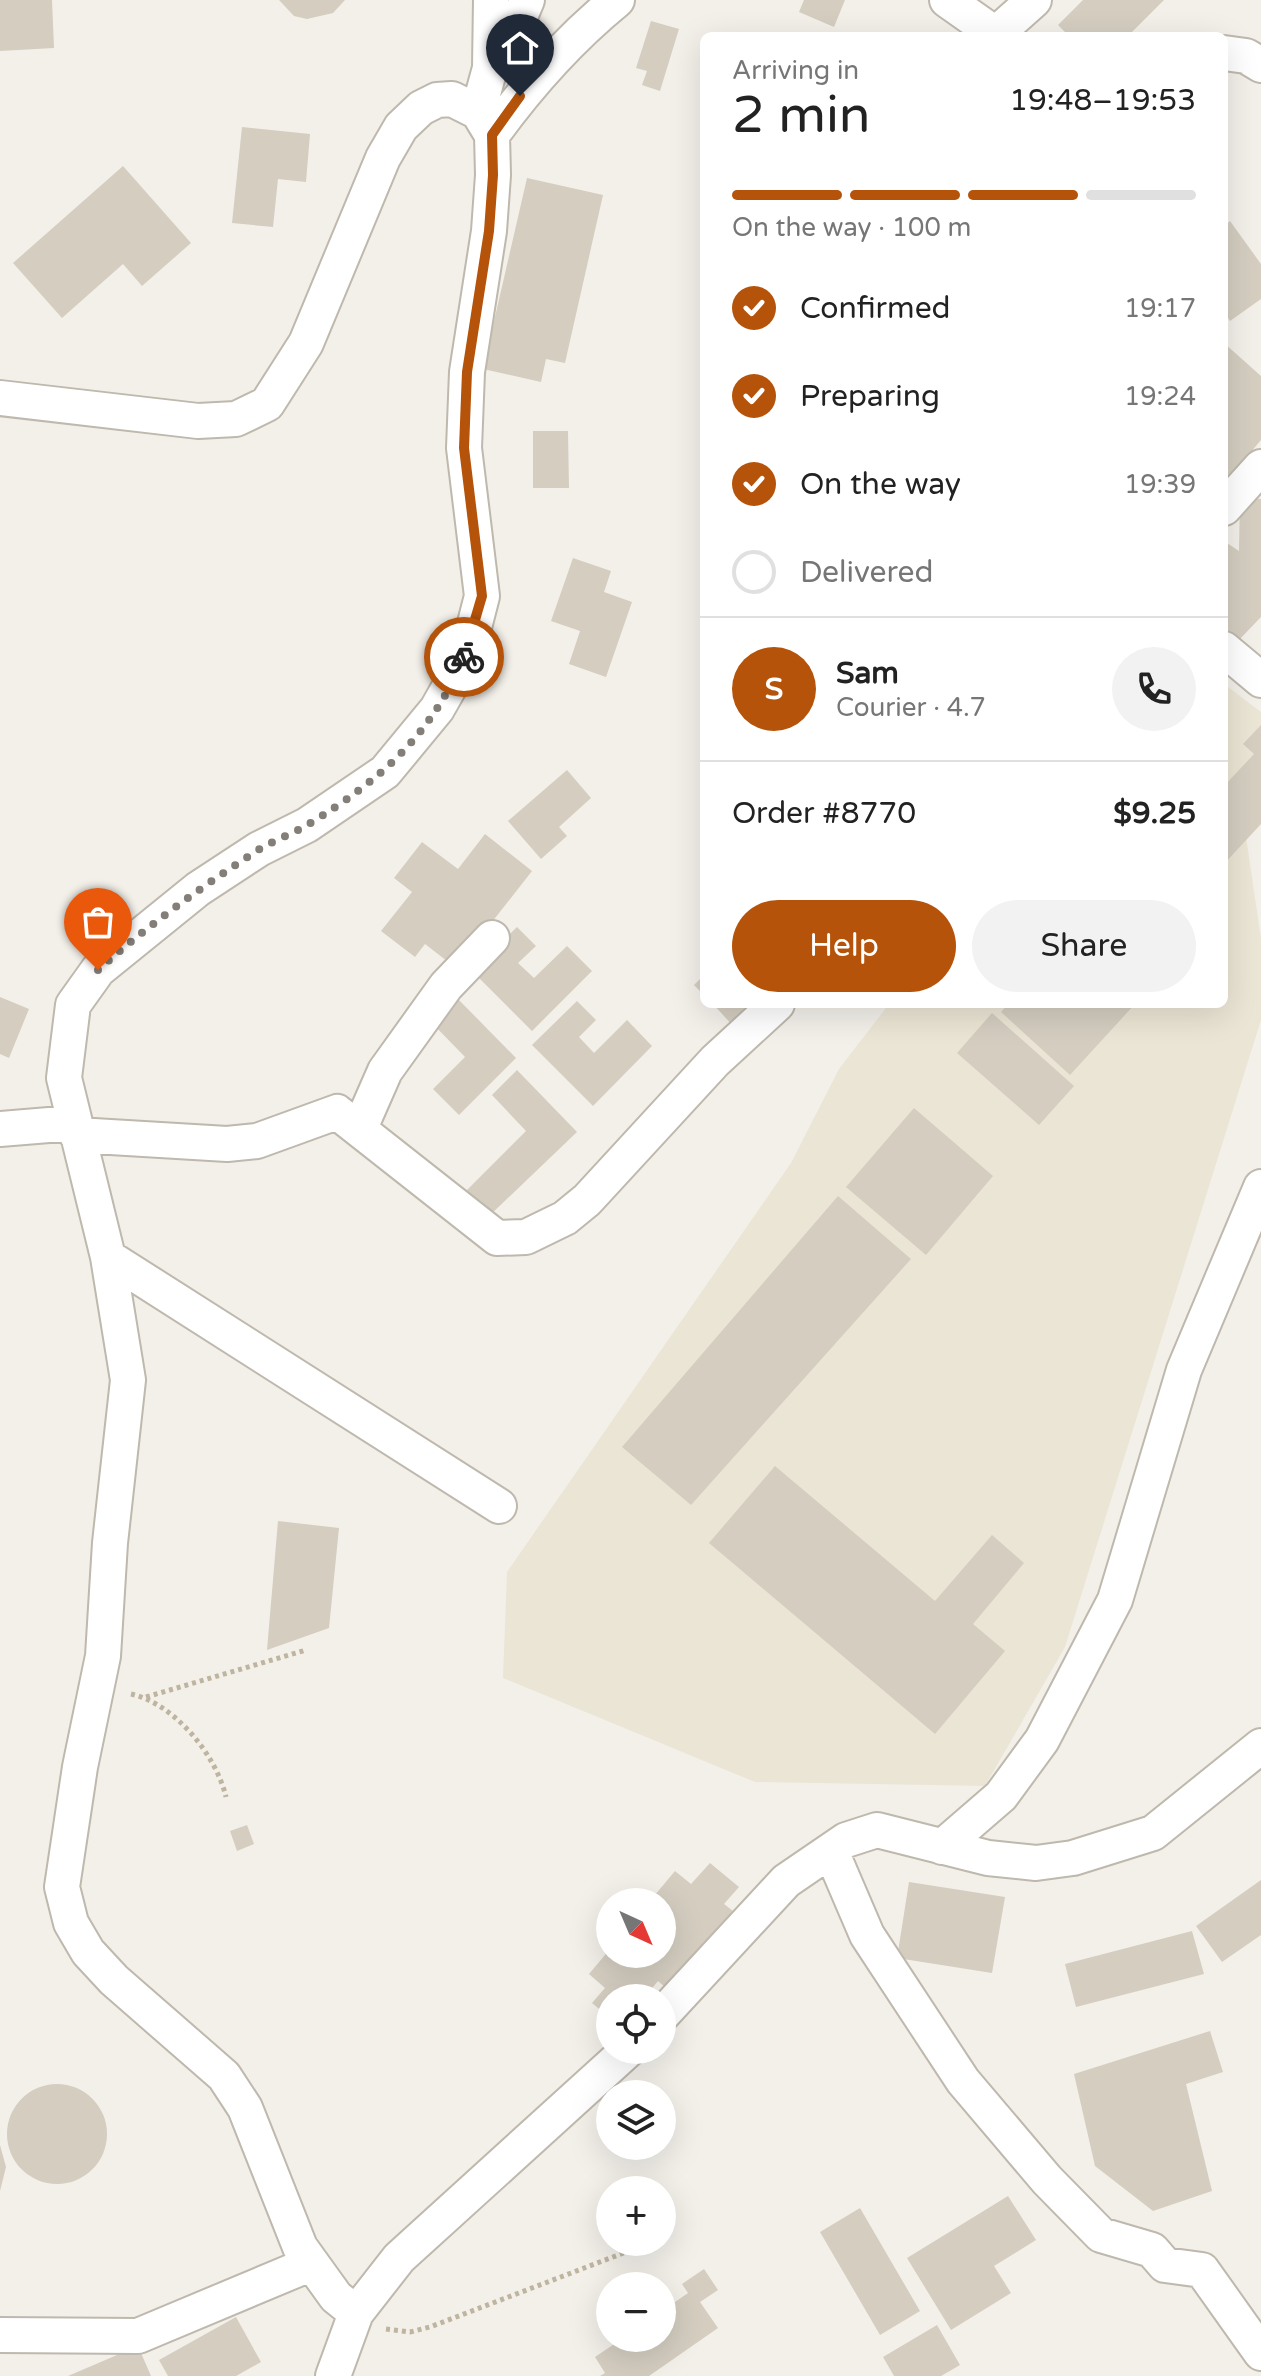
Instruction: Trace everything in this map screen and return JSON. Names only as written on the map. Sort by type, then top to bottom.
[{"type":"street","points":[[356,2313],[336,2297],[310,2264],[286,2219],[270,2165],[245,2108],[224,2076],[114,1980],[88,1952],[71,1923],[62,1887],[68,1840],[98,1687],[128,1380],[108,1257],[64,1078],[73,1005],[98,970],[198,889],[259,849],[307,825],[385,772],[437,709],[471,639],[482,596],[464,448],[467,372],[489,231],[493,175],[485,124],[491,0]]},
{"type":"street","points":[[490,68],[514,31],[527,0]]},
{"type":"street","points":[[485,124],[582,29],[617,0]]},
{"type":"street","points":[[947,0],[993,32]]},
{"type":"street","points":[[1000,32],[1034,0]]},
{"type":"street","points":[[1228,54],[1246,56],[1261,65]]},
{"type":"street","points":[[0,398],[198,421],[236,419],[267,404],[306,343],[383,158],[401,127],[421,108],[437,100],[452,99],[485,124]]},
{"type":"street","points":[[1228,504],[1261,467]]},
{"type":"street","points":[[1228,652],[1261,680]]},
{"type":"street","points":[[360,1128],[385,1071],[446,986],[492,938]]},
{"type":"street","points":[[0,1129],[75,1129],[227,1144],[257,1141],[337,1112],[497,1238],[526,1237],[548,1230],[587,1200],[715,1061],[773,1008]]},
{"type":"street","points":[[942,1847],[1001,1796],[1042,1740],[1115,1600],[1184,1370],[1261,1187]]},
{"type":"street","points":[[108,1257],[499,1506]]},
{"type":"street","points":[[676,2000],[786,1881],[846,1840],[877,1830],[988,1858],[1036,1863],[1073,1858],[1153,1833],[1261,1746]]},
{"type":"street","points":[[831,1851],[867,1935],[954,2068],[1047,2180],[1101,2235],[1152,2250],[1165,2265],[1202,2270],[1261,2353]]},
{"type":"street","points":[[333,2376],[356,2313],[399,2258],[613,2064]]},
{"type":"street","points":[[0,2335],[138,2336],[310,2264]]},
{"type":"path","points":[[146,1698],[306,1650]]},
{"type":"path","points":[[98,1687],[146,1698],[180,1724],[203,1749],[221,1776],[226,1797]]},
{"type":"path","points":[[356,2313],[391,2332],[430,2327],[616,2256]]},
{"type":"shaded area","points":[[1228,687],[1261,712],[1261,821],[1246,837],[1261,938],[1261,1020],[1065,1647],[985,1786],[755,1782],[503,1678],[507,1572],[791,1163],[839,1069],[886,1008],[1228,1008]]},
{"type":"building","points":[[0,0],[52,0],[54,48],[0,51]]},
{"type":"building","points":[[279,0],[345,0],[333,13],[307,19],[294,16]]},
{"type":"building","points":[[804,0],[845,0],[834,27],[799,12]]},
{"type":"building","points":[[1083,0],[1164,0],[1132,32],[1065,32],[1058,25]]},
{"type":"building","points":[[651,21],[679,29],[660,91],[642,85],[647,71],[636,68]]},
{"type":"building","points":[[242,127],[310,134],[306,182],[278,179],[273,227],[232,223]]},
{"type":"building","points":[[123,166],[191,243],[142,286],[123,264],[62,318],[13,263]]},
{"type":"building","points":[[527,178],[603,195],[565,363],[546,359],[541,382],[483,369]]},
{"type":"building","points":[[1230,221],[1261,264],[1261,299],[1230,321],[1228,318]]},
{"type":"building","points":[[1228,347],[1261,376],[1261,440],[1228,479]]},
{"type":"building","points":[[533,431],[568,431],[569,488],[533,488]]},
{"type":"building","points":[[1240,497],[1261,499],[1261,617],[1237,642],[1228,634],[1228,544],[1239,551]]},
{"type":"building","points":[[573,558],[611,571],[604,592],[632,602],[606,677],[569,664],[580,631],[551,621]]},
{"type":"building","points":[[1261,725],[1261,824],[1228,860],[1228,782],[1254,754],[1243,744]]},
{"type":"building","points":[[567,770],[591,798],[559,827],[567,836],[541,859],[508,821]]},
{"type":"building","points":[[485,834],[532,871],[456,968],[425,944],[415,957],[381,931],[412,892],[394,878],[422,842],[458,869]]},
{"type":"building","points":[[517,927],[536,946],[518,963],[534,978],[567,946],[592,971],[532,1031],[472,971]]},
{"type":"building","points":[[0,997],[29,1009],[9,1058],[0,1054]]},
{"type":"building","points":[[456,997],[516,1058],[459,1115],[433,1089],[465,1057],[431,1022]]},
{"type":"building","points":[[577,1001],[596,1020],[579,1037],[594,1053],[627,1020],[652,1046],[593,1106],[532,1045]]},
{"type":"building","points":[[717,1008],[754,1008],[734,1027]]},
{"type":"building","points":[[1004,1008],[1131,1008],[1070,1075],[1001,1012]]},
{"type":"building","points":[[992,1013],[1074,1086],[1039,1125],[957,1053]]},
{"type":"building","points":[[517,1070],[577,1132],[488,1217],[463,1194],[526,1131],[492,1095]]},
{"type":"building","points":[[914,1108],[993,1176],[926,1255],[846,1187]]},
{"type":"building","points":[[838,1196],[911,1259],[691,1505],[622,1447]]},
{"type":"building","points":[[775,1466],[935,1601],[992,1535],[1024,1563],[973,1624],[1005,1651],[935,1734],[709,1543]]},
{"type":"building","points":[[278,1521],[339,1528],[329,1628],[267,1650]]},
{"type":"building","points":[[247,1825],[254,1844],[237,1851],[230,1831]]},
{"type":"building","points":[[710,1863],[739,1887],[724,1904],[733,1911],[671,1984],[658,1981],[656,1984],[600,1984],[589,1974],[596,1966],[676,1968],[676,1888],[661,1888],[675,1871],[691,1884]]},
{"type":"building","points":[[1261,1880],[1261,1935],[1222,1962],[1196,1926]]},
{"type":"building","points":[[909,1882],[1005,1897],[992,1973],[897,1958]]},
{"type":"building","points":[[1192,1931],[1204,1974],[1076,2007],[1065,1964]]},
{"type":"building","points":[[1210,2031],[1223,2072],[1186,2084],[1212,2191],[1153,2211],[1095,2166],[1074,2074]]},
{"type":"building","points":[[57,2084],[76,2088],[92,2099],[103,2115],[107,2134],[103,2153],[92,2169],[76,2180],[57,2184],[38,2180],[22,2169],[11,2153],[7,2134],[11,2115],[22,2099],[38,2088]]},
{"type":"building","points":[[0,2145],[6,2167],[0,2191]]},
{"type":"building","points":[[1008,2196],[1036,2240],[994,2266],[1011,2293],[951,2330],[907,2258]]},
{"type":"building","points":[[860,2208],[920,2311],[880,2335],[820,2232]]},
{"type":"building","points":[[704,2269],[718,2290],[700,2302],[718,2328],[649,2376],[600,2376],[605,2373],[595,2357],[602,2352],[676,2352],[676,2301],[688,2293],[682,2284]]},
{"type":"building","points":[[236,2317],[261,2362],[236,2376],[168,2376],[159,2360]]},
{"type":"building","points":[[937,2325],[960,2365],[941,2376],[894,2376],[883,2357]]},
{"type":"building","points":[[138,2346],[151,2376],[68,2376]]},
{"type":"way so far","points":[[98,970],[198,889],[259,849],[307,825],[385,772],[437,709],[464,657]]},
{"type":"route","points":[[464,657],[482,596],[464,448],[467,372],[489,231],[492,135],[520,96]]}]
